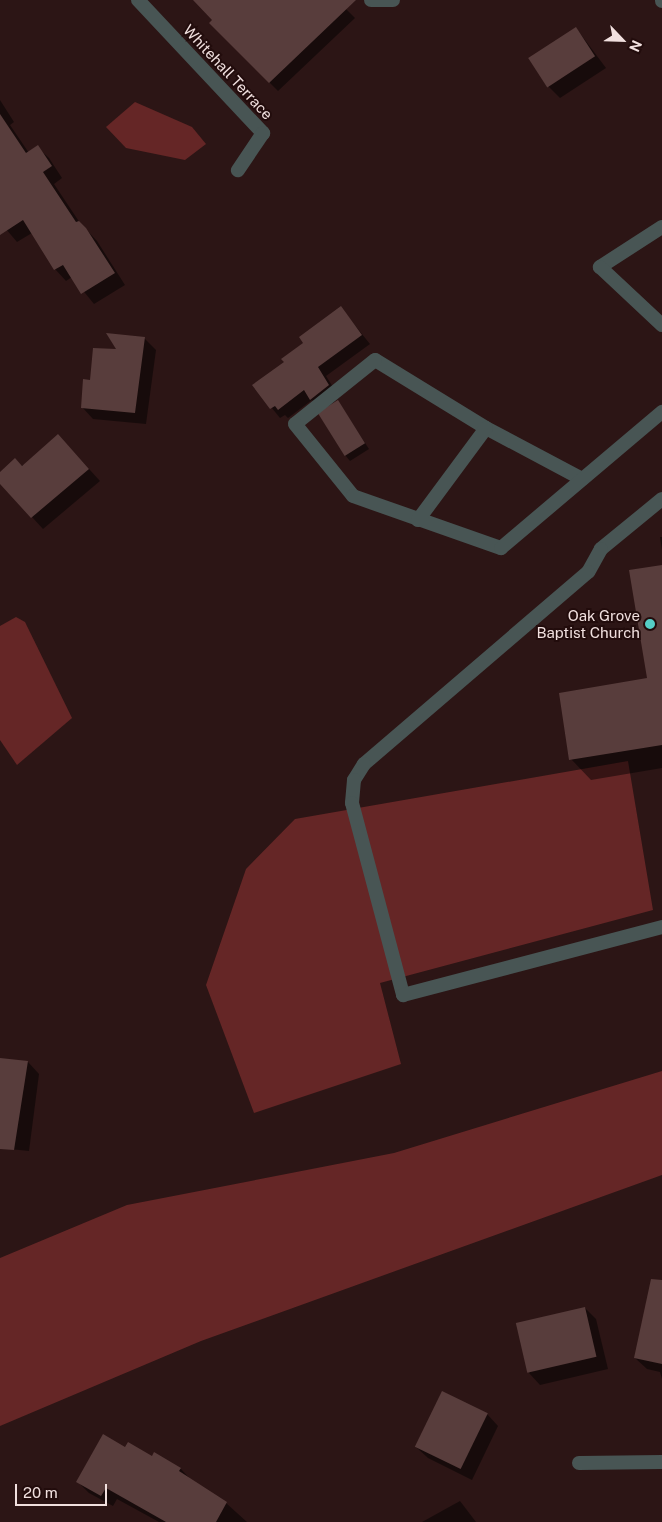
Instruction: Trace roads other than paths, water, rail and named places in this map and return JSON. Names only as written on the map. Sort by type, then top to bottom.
[{"type":"street","name":"Whitehall Terrace","points":[[138,0],[263,133],[238,170]]},
{"type":"street","points":[[371,0],[393,0]]},
{"type":"street","points":[[662,227],[600,267],[662,325]]},
{"type":"street","points":[[582,479],[486,428],[375,360],[295,424],[353,496],[501,548],[662,412]]},
{"type":"street","points":[[418,520],[486,428]]},
{"type":"street","points":[[662,499],[601,549],[588,572],[364,764],[354,780],[352,803],[403,995],[662,927]]},
{"type":"street","points":[[579,1463],[662,1462]]},
{"type":"place","name":"Oak Grove Baptist Church","points":[[650,624]]}]
